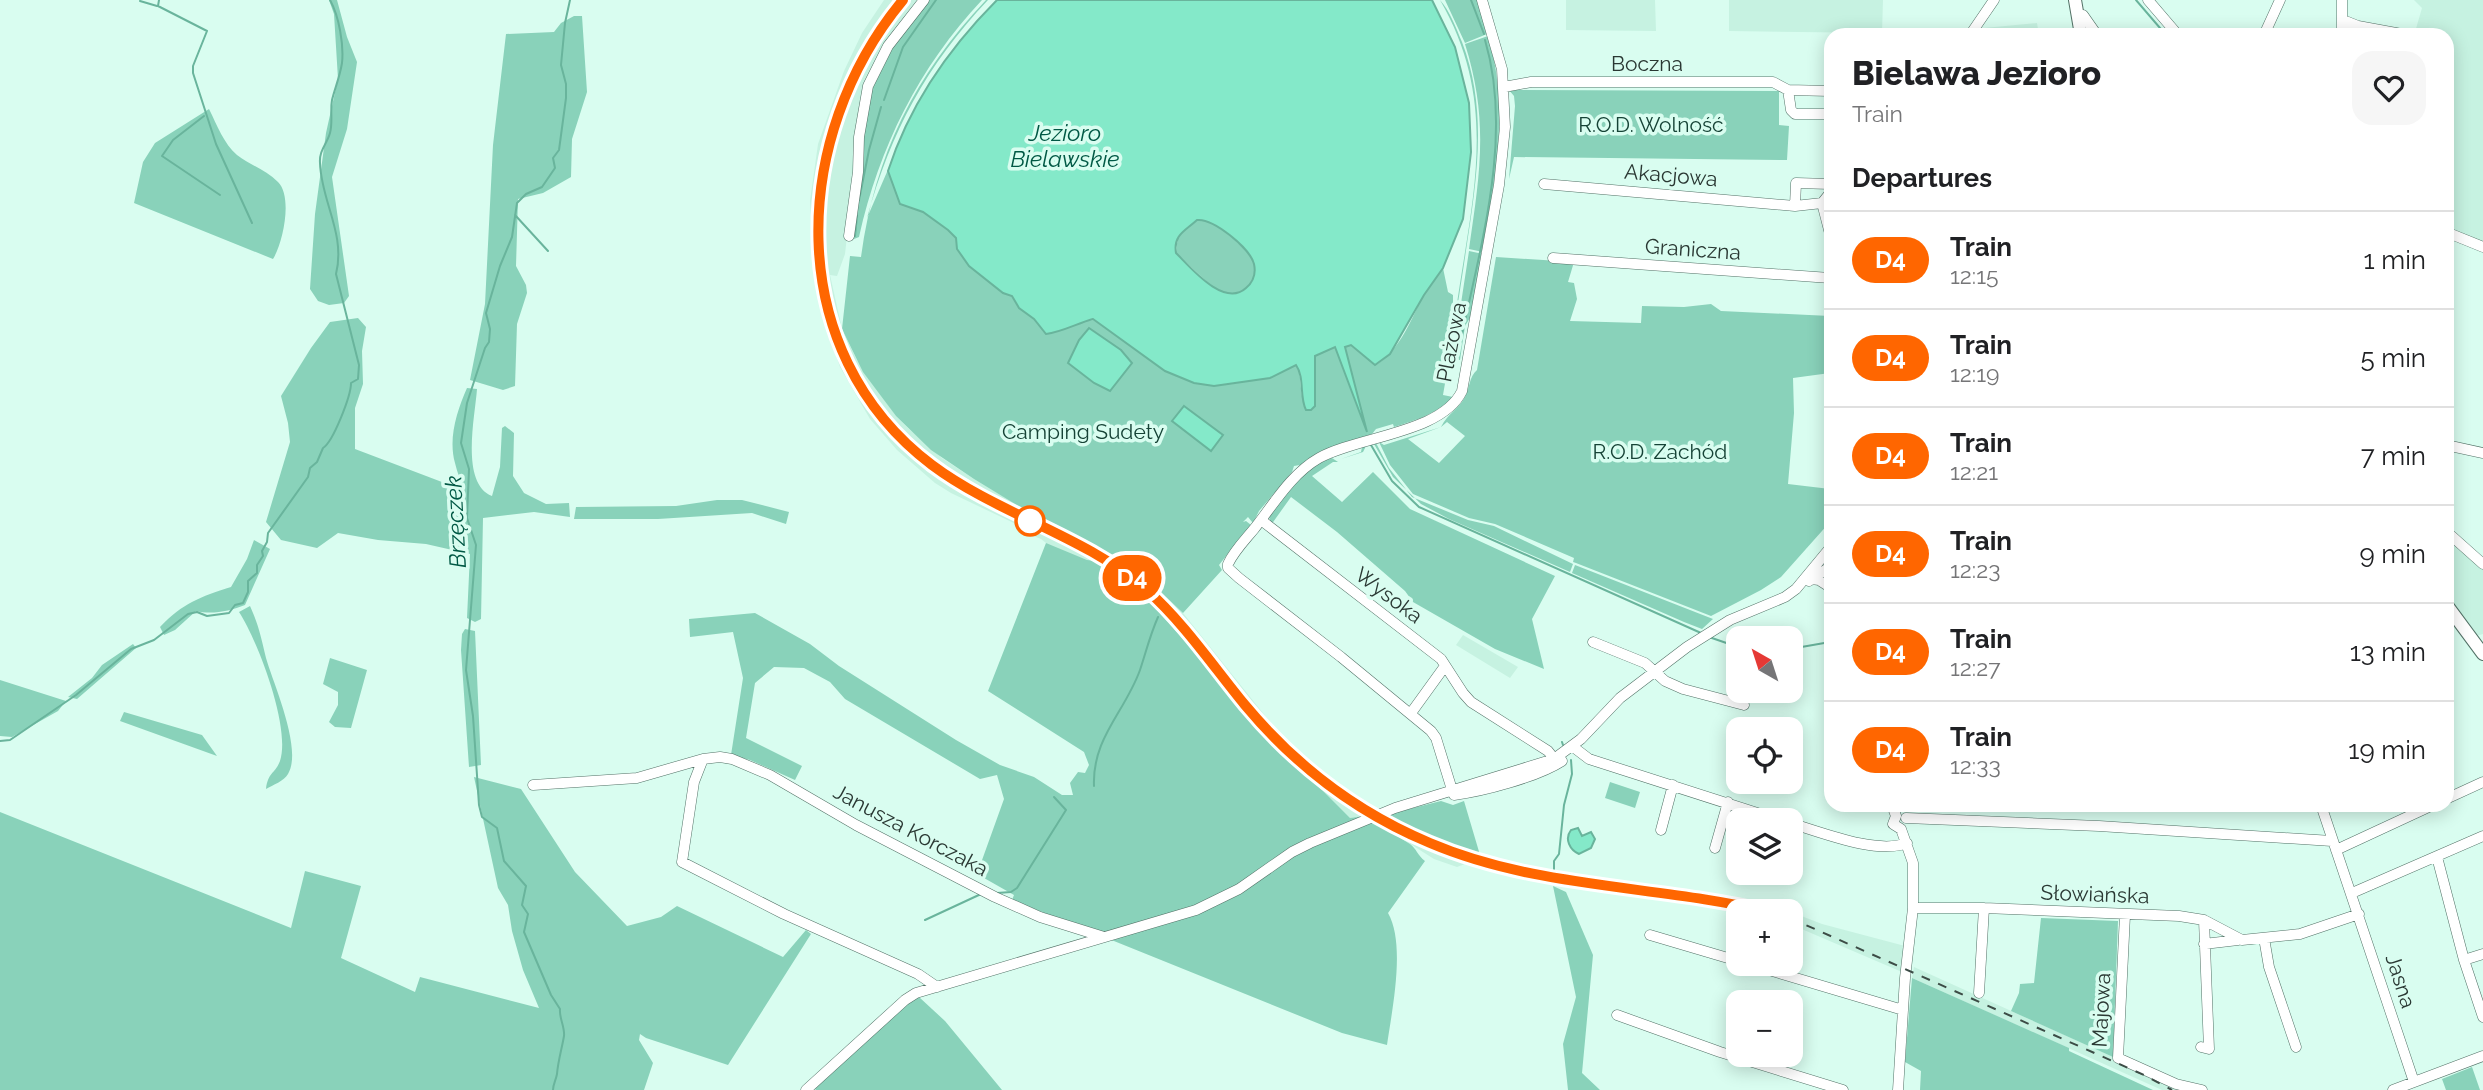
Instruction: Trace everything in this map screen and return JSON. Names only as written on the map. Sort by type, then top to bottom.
[{"type":"main road","points":[[2075,0],[2080,28]]},
{"type":"main road","points":[[2454,615],[2483,654]]},
{"type":"street","points":[[849,236],[861,123],[868,86],[888,46],[924,0]]},
{"type":"street","name":"Plażowa","points":[[1411,713],[1228,568],[1230,559],[1293,480],[1315,461],[1335,451],[1437,417],[1460,396],[1467,373],[1500,178],[1505,127],[1504,87],[1497,46],[1482,0]]},
{"type":"street","points":[[1975,28],[1994,0]]},
{"type":"street","points":[[2148,0],[2172,28]]},
{"type":"street","points":[[2267,28],[2280,0]]},
{"type":"street","points":[[2342,0],[2343,28]]},
{"type":"street","points":[[2077,15],[2083,15],[2092,28]]},
{"type":"street","points":[[2343,20],[2369,28]]},
{"type":"street","name":"Boczna","points":[[1504,87],[1531,82],[1773,82],[1788,90],[1824,91]]},
{"type":"street","points":[[1788,90],[1791,110],[1795,114],[1824,114]]},
{"type":"street","points":[[1795,206],[1796,183],[1824,184]]},
{"type":"street","name":"Akacjowa","points":[[1544,184],[1795,206],[1822,203]]},
{"type":"street","points":[[1824,200],[1824,211]]},
{"type":"street","points":[[2454,235],[2483,247]]},
{"type":"street","name":"Graniczna","points":[[1553,258],[1824,278]]},
{"type":"street","points":[[2454,447],[2483,453]]},
{"type":"street","name":"Wysoka","points":[[1261,520],[1441,659],[1471,702],[1548,751],[1556,761]]},
{"type":"street","points":[[2454,538],[2483,564]]},
{"type":"street","points":[[806,1090],[916,993],[1196,910],[1239,889],[1292,852],[1395,808],[1433,797],[1438,799],[1556,761],[1575,748],[1611,706],[1702,639],[1730,620],[1785,597],[1824,566]]},
{"type":"street","points":[[1807,582],[1819,580],[1824,583]]},
{"type":"street","points":[[1593,642],[1645,663],[1665,681],[1684,690],[1744,705]]},
{"type":"street","points":[[1446,666],[1411,713],[1436,738],[1452,793]]},
{"type":"street","points":[[1575,748],[1589,759],[1745,808]]},
{"type":"street","name":"Janusza Korczaka","points":[[533,785],[637,778],[703,759],[720,757],[744,763],[856,825],[991,894],[1040,917],[1104,938]]},
{"type":"street","points":[[703,759],[694,782],[682,862],[783,914],[918,974],[937,987]]},
{"type":"street","points":[[2454,795],[2483,782]]},
{"type":"street","points":[[1661,830],[1673,785]]},
{"type":"street","points":[[1715,848],[1728,802]]},
{"type":"street","points":[[1897,812],[1906,825],[1901,829],[1913,863],[1913,908],[1903,1010],[1899,1090]]},
{"type":"street","name":"Jasna","points":[[2323,812],[2414,1082]]},
{"type":"street","points":[[1901,817],[2099,825],[2334,845],[2416,812]]},
{"type":"street","points":[[1803,827],[1861,843],[1892,847],[1907,843]]},
{"type":"street","points":[[2352,893],[2483,836]]},
{"type":"street","points":[[2437,858],[2464,960],[2483,1017]]},
{"type":"street","name":"Słowiańska","points":[[1913,908],[1983,908],[2179,916],[2204,920],[2242,940]]},
{"type":"street","points":[[1979,993],[1983,908]]},
{"type":"street","points":[[2204,944],[2280,938],[2315,930],[2359,914]]},
{"type":"street","name":"Majowa","points":[[2125,915],[2118,1058],[2176,1084],[2202,1090]]},
{"type":"street","points":[[2201,1047],[2209,1049],[2204,920]]},
{"type":"street","points":[[1083,931],[1090,942]]},
{"type":"street","points":[[1650,935],[1726,957]]},
{"type":"street","points":[[2264,938],[2269,967],[2296,1047]]},
{"type":"street","points":[[2464,960],[2483,954]]},
{"type":"street","points":[[1789,976],[1903,1010]]},
{"type":"street","points":[[1616,1015],[1720,1052],[1843,1090]]},
{"type":"street","points":[[2393,1090],[2483,1056]]},
{"type":"shaded area","points":[[884,0],[921,0],[881,51],[864,86],[845,254],[837,276],[830,275],[842,329],[857,360],[896,416],[909,429],[942,458],[974,479],[1045,521],[1113,555],[1151,582],[1183,613],[1274,727],[1297,751],[1376,811],[1422,835],[1480,855],[1571,876],[1740,899],[1726,899],[1726,909],[1545,882],[1465,864],[1457,867],[1434,859],[1366,816],[1350,818],[1221,687],[1151,603],[1122,578],[1097,561],[1051,547],[1041,539],[1021,531],[1022,527],[951,493],[935,483],[897,450],[870,419],[840,367],[816,284],[810,201],[818,144],[844,71],[862,33]]},
{"type":"shaded area","points":[[1566,0],[1655,0],[1656,31],[1566,30]]},
{"type":"shaded area","points":[[1729,0],[1883,0],[1882,28],[1824,28],[1824,32],[1729,31]]},
{"type":"shaded area","points":[[2414,0],[2483,0],[2483,247],[2454,235],[2454,28],[2416,28],[2422,8]]},
{"type":"shaded area","points":[[2037,23],[2038,28],[1984,28]]},
{"type":"shaded area","points":[[2454,541],[2483,568],[2483,634],[2476,636],[2454,604]]},
{"type":"shaded area","points":[[1463,635],[1518,667],[1510,678],[1456,645]]},
{"type":"shaded area","points":[[1803,917],[1905,946],[1902,972],[1803,930]]},
{"type":"shaded area","points":[[1914,967],[2180,1090],[2162,1090],[1912,978]]},
{"type":"green space","points":[[329,0],[337,0],[357,62],[347,129],[332,177],[349,296],[344,303],[329,305],[318,301],[310,289],[315,214],[326,133],[338,79],[334,14]]},
{"type":"green space","points":[[926,0],[982,0],[939,53],[904,110],[878,171],[859,237],[854,239],[852,237],[860,157],[870,90],[877,69]]},
{"type":"green space","points":[[988,0],[946,50],[913,101],[899,128],[872,200],[888,151],[918,88],[961,29]]},
{"type":"green space","name":"Camping Sudety","points":[[1440,0],[1455,25],[1471,69],[1476,97],[1478,152],[1472,208],[1443,395],[1453,397],[1426,416],[1394,427],[1393,424],[1376,429],[1372,434],[1334,446],[1294,466],[1292,472],[1259,511],[1253,523],[1248,517],[1243,522],[1251,525],[1219,565],[1222,570],[1183,613],[1125,563],[1033,515],[974,479],[931,450],[896,416],[863,372],[842,329],[850,256],[861,257],[869,213],[890,165],[895,188],[955,234],[967,262],[1004,293],[1011,292],[1084,321],[1094,320],[1146,357],[1206,281],[1176,253],[1178,235],[1197,220],[1215,224],[1253,259],[1255,283],[1236,298],[1219,292],[1210,284],[1291,366],[1298,366],[1302,396],[1308,411],[1315,406],[1315,362],[1309,336],[1345,346],[1351,344],[1376,365],[1399,342],[1424,290],[1443,268],[1448,292],[1453,295],[1453,303],[1457,303],[1474,186],[1476,112],[1470,75],[1458,38]]},
{"type":"green space","points":[[1445,0],[1477,0],[1487,34],[1465,43]]},
{"type":"green space","points":[[574,16],[582,16],[587,92],[572,139],[571,177],[543,193],[518,199],[516,266],[527,293],[517,324],[515,386],[503,390],[470,380],[485,304],[493,145],[506,34],[554,32],[561,23]]},
{"type":"green space","points":[[1488,36],[1495,63],[1499,117],[1496,170],[1483,252],[1469,249],[1479,171],[1480,122],[1473,72],[1465,44]]},
{"type":"green space","name":"R.O.D. Wolność","points":[[1519,87],[1520,90],[1779,91],[1779,125],[1789,126],[1787,160],[1514,157],[1509,179],[1515,106],[1514,96],[1509,90]]},
{"type":"green space","points":[[209,109],[232,151],[273,178],[283,189],[285,220],[273,259],[134,203],[143,162],[155,143]]},
{"type":"green space","points":[[1469,251],[1483,254],[1473,313],[1465,326],[1460,360],[1454,359],[1453,356]]},
{"type":"green space","name":"R.O.D. Zachód","points":[[1496,257],[1574,262],[1568,282],[1574,283],[1577,299],[1570,321],[1641,323],[1642,306],[1684,307],[1711,304],[1721,311],[1824,316],[1824,374],[1793,378],[1794,413],[1788,484],[1824,488],[1824,529],[1781,577],[1711,616],[1573,562],[1574,558],[1495,524],[1469,518],[1413,494],[1390,465],[1379,442],[1384,445],[1441,427],[1467,393],[1472,376],[1477,370]],"holes":[[[1447,422],[1465,436],[1439,463],[1408,439],[1441,427]]]},
{"type":"green space","points":[[358,318],[366,327],[362,351],[363,384],[355,408],[355,449],[463,490],[453,454],[453,434],[467,388],[477,389],[472,448],[476,478],[482,489],[492,496],[500,467],[502,428],[505,426],[514,433],[513,476],[524,493],[546,504],[569,503],[570,517],[534,512],[483,518],[481,619],[475,622],[467,618],[470,554],[426,544],[338,533],[317,548],[281,540],[266,522],[290,442],[281,396],[330,322]]},
{"type":"green space","points":[[1376,443],[1389,468],[1406,490],[1393,477],[1374,444],[1366,446],[1363,452],[1341,459],[1361,452],[1362,447]]},
{"type":"green space","points":[[1332,458],[1338,462],[1333,462],[1312,476],[1342,502],[1373,472],[1410,509],[1555,576],[1532,619],[1544,669],[1495,649],[1413,602],[1405,591],[1337,532],[1291,497],[1271,525],[1269,516],[1296,482],[1313,467]]},
{"type":"green space","points":[[1415,498],[1468,520],[1494,526],[1573,564],[1570,572],[1449,519]]},
{"type":"green space","points":[[717,500],[742,500],[789,512],[786,524],[752,513],[658,519],[574,519],[576,507],[676,506]]},
{"type":"green space","points":[[254,540],[270,549],[245,605],[221,612],[196,611],[175,630],[164,635],[160,627],[184,606],[231,587]]},
{"type":"green space","points":[[1046,543],[1087,560],[1097,561],[1122,578],[1151,603],[1259,725],[1303,768],[1323,783],[1319,787],[1350,818],[1365,816],[1410,844],[1425,861],[1388,913],[1393,926],[1397,959],[1387,1045],[1342,1033],[1012,900],[1014,895],[977,874],[1004,799],[997,775],[980,779],[845,699],[830,682],[804,668],[774,667],[755,683],[746,738],[802,766],[795,780],[750,760],[731,755],[743,678],[733,632],[690,637],[689,619],[755,613],[810,644],[839,666],[956,740],[1000,765],[1034,777],[1062,795],[1073,795],[1070,783],[1078,772],[1085,773],[1089,765],[1084,752],[988,691]]},
{"type":"green space","points":[[1575,565],[1713,619],[1702,629],[1684,622],[1572,573]]},
{"type":"green space","points":[[250,606],[285,716],[292,749],[292,763],[288,774],[266,789],[268,779],[280,761],[281,728],[271,685],[255,643],[239,612]]},
{"type":"green space","points":[[465,629],[475,631],[481,765],[469,767],[461,650]]},
{"type":"green space","points":[[133,644],[136,648],[77,699],[68,697],[92,678],[102,665]]},
{"type":"green space","points":[[330,658],[367,670],[351,728],[335,727],[329,722],[338,705],[338,692],[323,684]]},
{"type":"green space","points":[[0,680],[66,701],[58,711],[12,737],[0,736]]},
{"type":"green space","points":[[124,712],[202,735],[217,756],[120,721]]},
{"type":"green space","points":[[474,777],[521,789],[575,872],[627,926],[661,917],[677,906],[783,957],[806,930],[811,934],[728,1065],[640,1034],[639,1040],[653,1063],[644,1090],[0,1090],[0,812],[291,928],[305,871],[361,886],[341,958],[415,992],[420,977],[539,1008],[523,970],[508,905],[498,888]]},
{"type":"green space","points":[[1610,782],[1640,792],[1635,808],[1605,798]]},
{"type":"green space","points":[[1441,801],[1453,805],[1464,801],[1480,855],[1385,818],[1397,812]]},
{"type":"green space","points":[[1553,886],[1566,892],[1593,955],[1582,1073],[1600,1090],[1568,1090],[1563,1044],[1576,997]]},
{"type":"green space","points":[[2041,918],[2118,921],[2113,1057],[2011,1011],[2020,984],[2034,983]]},
{"type":"green space","points":[[1912,978],[2069,1048],[2069,1051],[2153,1090],[1920,1090],[1921,1071],[1905,1062]]},
{"type":"green space","points":[[919,997],[945,1021],[1002,1090],[814,1088],[903,1006]]},
{"type":"green space","points":[[2472,1067],[2480,1090],[2446,1090],[2442,1079]]},
{"type":"water","name":"Jezioro Bielawskie","points":[[997,0],[1432,0],[1455,47],[1469,103],[1471,152],[1463,219],[1443,268],[1390,354],[1375,365],[1351,345],[1345,347],[1367,432],[1335,347],[1315,356],[1315,406],[1311,410],[1306,410],[1304,405],[1296,365],[1270,378],[1214,386],[1194,383],[1165,371],[1093,319],[1046,334],[1034,319],[1019,308],[1012,296],[1003,293],[969,266],[957,249],[956,238],[948,230],[923,212],[900,204],[888,171],[897,147],[932,79],[979,18]],"holes":[[[1197,220],[1230,235],[1251,257],[1255,267],[1253,277],[1246,288],[1237,293],[1218,290],[1208,284],[1176,253],[1176,242],[1181,234]]]},
{"type":"water","points":[[1089,328],[1121,350],[1132,363],[1110,391],[1094,383],[1068,363],[1079,340]]},
{"type":"water","points":[[1184,406],[1223,435],[1211,451],[1172,421]]},
{"type":"water","points":[[1578,828],[1582,836],[1591,832],[1595,839],[1591,848],[1579,854],[1568,840],[1571,830]]},
{"type":"waterway","points":[[159,0],[158,6],[207,31],[193,66],[193,73],[216,144],[252,223]]},
{"type":"waterway","points":[[0,741],[10,740],[76,695],[131,649],[154,640],[188,614],[197,612],[207,616],[229,613],[235,605],[243,603],[248,592],[248,581],[257,573],[257,565],[263,556],[268,533],[308,477],[310,468],[317,462],[341,418],[351,383],[358,379],[359,365],[336,274],[336,231],[321,177],[320,158],[330,133],[332,100],[342,63],[340,31],[330,0]]},
{"type":"waterway","name":"Brzęczek","points":[[553,1090],[564,1036],[560,1009],[551,995],[524,932],[528,914],[522,905],[526,886],[504,861],[497,828],[482,817],[479,805],[473,716],[466,670],[476,545],[467,518],[469,469],[461,443],[467,403],[489,342],[490,329],[486,313],[512,237],[517,203],[526,194],[542,187],[555,168],[553,158],[559,150],[566,98],[561,65],[570,0]]},
{"type":"waterway","points":[[884,100],[903,47],[936,0]]},
{"type":"waterway","points":[[1471,0],[1484,34]]},
{"type":"waterway","points":[[2136,0],[2160,28]]},
{"type":"waterway","points":[[140,1],[157,6]]},
{"type":"waterway","points":[[1457,358],[1483,240],[1495,158],[1493,79],[1485,40]]},
{"type":"waterway","points":[[859,200],[881,107]]},
{"type":"waterway","points":[[204,116],[173,140],[162,156],[220,195]]},
{"type":"waterway","points":[[515,215],[548,251]]},
{"type":"waterway","points":[[855,236],[857,216]]},
{"type":"waterway","points":[[1371,445],[1392,481],[1419,507],[1701,633]]},
{"type":"waterway","points":[[1094,786],[1098,754],[1134,685],[1158,617]]},
{"type":"waterway","points":[[1709,637],[1726,643]]},
{"type":"waterway","points":[[1803,647],[1824,643]]},
{"type":"waterway","points":[[1554,875],[1554,861],[1559,854],[1564,805],[1572,774],[1571,760]]},
{"type":"waterway","points":[[997,893],[1011,892],[1017,888],[1066,810],[1054,797]]},
{"type":"waterway","points":[[925,920],[981,894]]},
{"type":"railway","points":[[903,0],[865,56],[838,116],[822,180],[819,245],[828,308],[851,368],[887,422],[938,469],[990,500],[1098,555],[1147,590],[1175,618],[1250,710],[1287,750],[1329,785],[1374,815],[1423,840],[1508,868],[1551,877],[1726,903]]},
{"type":"railway","points":[[1803,924],[2144,1075],[2172,1090]]},
{"type":"train","name":"D4","points":[[903,0],[870,48],[839,115],[825,163],[818,225],[818,250],[829,315],[847,361],[884,419],[924,458],[956,481],[1102,558],[1138,583],[1165,609],[1256,718],[1286,749],[1319,779],[1390,824],[1454,852],[1521,872],[1726,903]]}]
